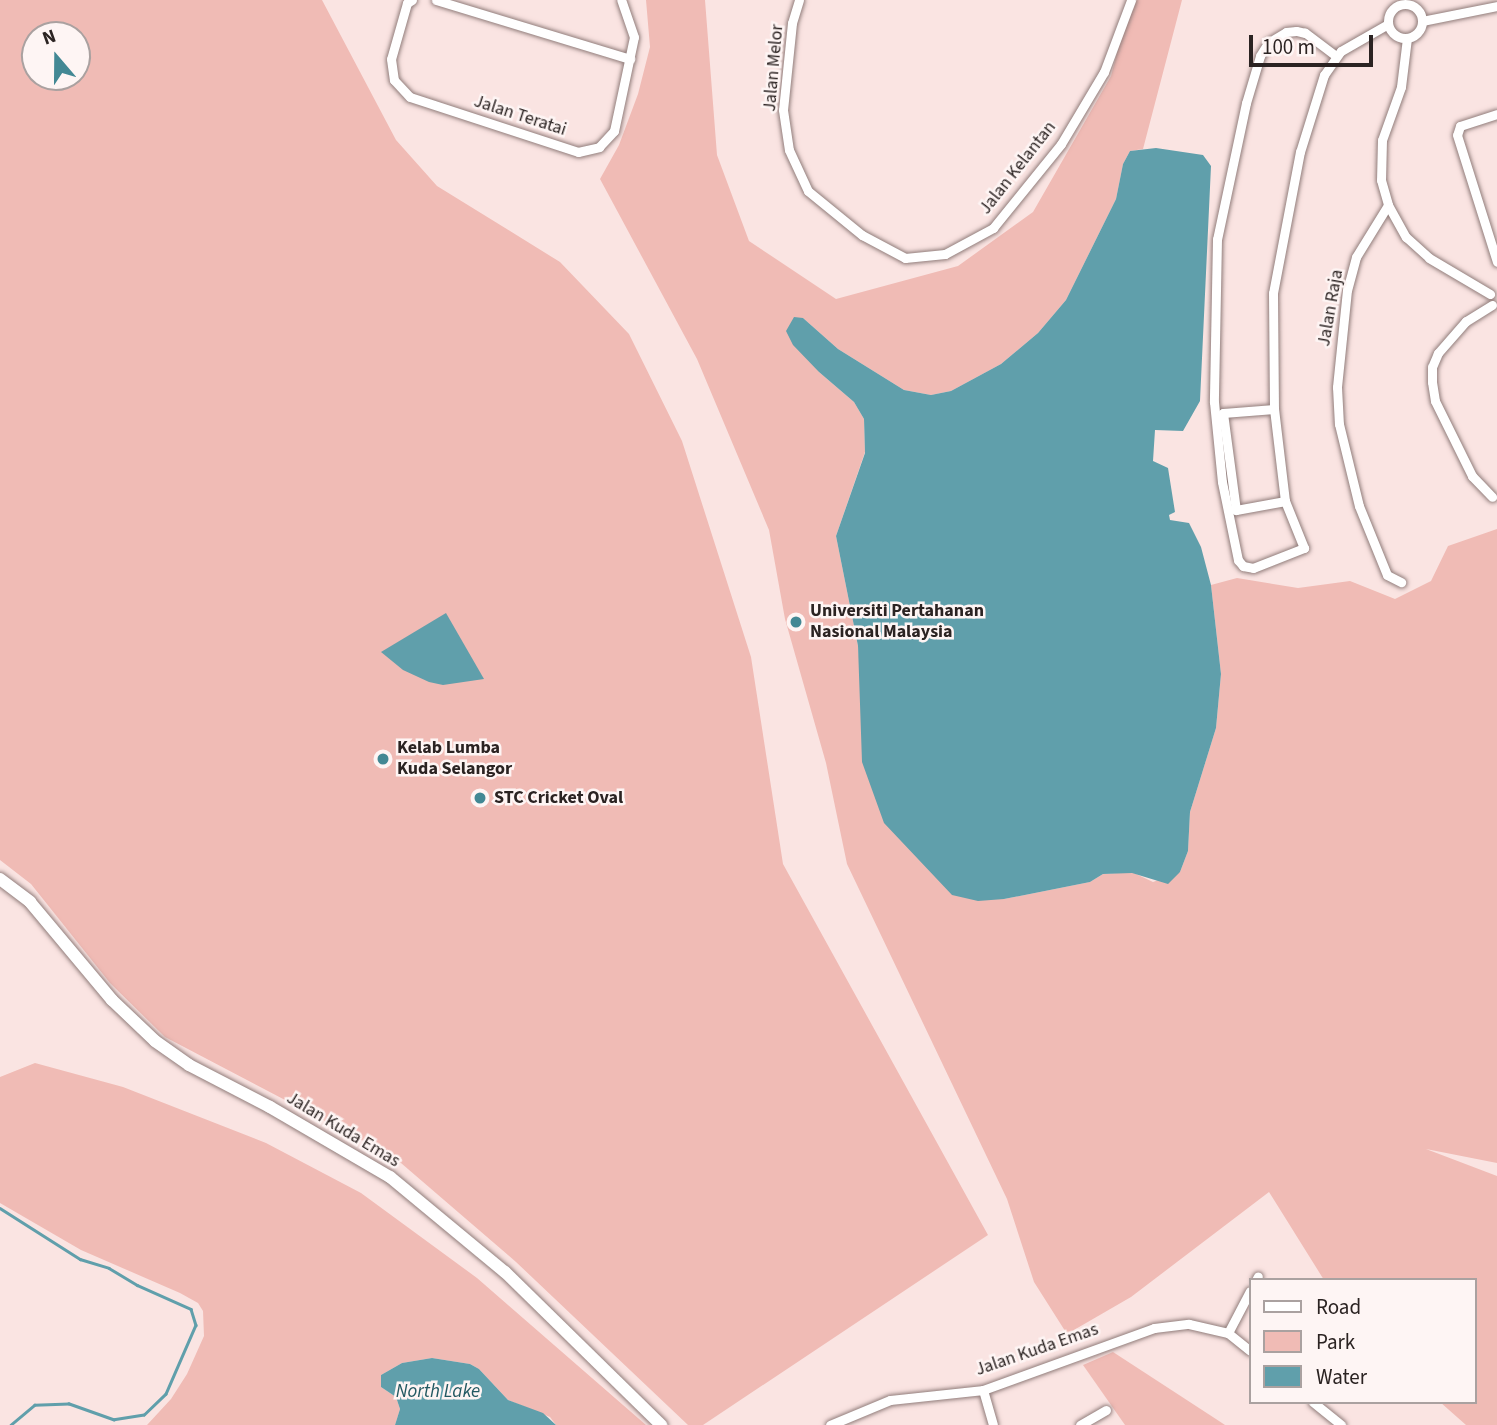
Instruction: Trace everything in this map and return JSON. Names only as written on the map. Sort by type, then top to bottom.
[{"type":"street","name":"Jalan Teratai","points":[[412,0],[407,3],[391,59],[394,80],[410,97],[578,152],[599,147],[614,131],[634,37],[621,0]]},
{"type":"street","points":[[436,0],[630,59]]},
{"type":"street","name":"Jalan Melor","points":[[800,0],[792,23],[783,110],[789,150],[808,191],[862,235]]},
{"type":"street","name":"Jalan Kelantan","points":[[862,235],[905,258],[945,254],[993,228],[1061,144],[1104,72],[1131,0]]},
{"type":"street","points":[[1407,38],[1393,33],[1388,24],[1390,13],[1403,2],[1414,7],[1422,21]]},
{"type":"street","points":[[1422,21],[1497,6]]},
{"type":"street","points":[[1407,38],[1417,32],[1422,21]]},
{"type":"street","points":[[1336,56],[1305,33],[1296,31],[1286,32],[1268,43],[1260,56],[1246,103],[1217,239],[1214,402],[1222,482],[1238,560],[1243,566],[1253,568],[1304,548],[1285,501],[1274,409],[1273,293],[1300,152],[1324,75],[1336,56],[1350,43],[1388,24]]},
{"type":"street","points":[[1407,38],[1401,87],[1382,140],[1381,180],[1388,205],[1406,237],[1429,258],[1492,289],[1495,307],[1466,321],[1438,353],[1432,367],[1435,401],[1472,476],[1492,497]]},
{"type":"street","points":[[1497,114],[1460,126],[1457,135],[1497,262]]},
{"type":"street","name":"Jalan Raja","points":[[1388,205],[1356,257],[1347,290],[1337,387],[1339,424],[1359,506],[1387,575],[1401,582]]},
{"type":"street","points":[[1274,409],[1223,413],[1236,510],[1285,501]]},
{"type":"street","name":"Jalan Kuda Emas","points":[[0,879],[30,902],[111,1000],[155,1041],[189,1065],[271,1107],[390,1177],[505,1272],[661,1425]]},
{"type":"street","points":[[1228,1333],[1248,1295]]},
{"type":"street","name":"Jalan Kuda Emas","points":[[830,1425],[890,1400],[983,1390],[1154,1328],[1189,1324],[1228,1333],[1248,1349]]},
{"type":"street","points":[[983,1390],[993,1425]]},
{"type":"street","points":[[1315,1404],[1341,1425]]},
{"type":"street","points":[[1080,1425],[1106,1410]]},
{"type":"green space","name":"Kelab Lumba Kuda Selangor","points":[[0,0],[322,0],[396,140],[437,186],[560,262],[629,334],[682,441],[751,657],[783,864],[988,1235],[703,1425],[688,1425],[516,1262],[394,1157],[165,1037],[110,983],[31,884],[0,860]]},
{"type":"green space","points":[[646,0],[705,0],[717,155],[749,241],[836,299],[958,266],[1033,212],[1111,76],[1131,0],[1182,0],[1143,149],[1130,151],[1123,164],[1116,199],[1066,300],[1038,333],[1001,364],[951,391],[931,395],[904,390],[838,349],[803,318],[819,372],[854,402],[864,419],[865,452],[836,536],[858,646],[862,688],[1004,899],[1090,882],[1103,874],[1132,872],[1153,882],[1180,872],[1188,851],[1190,812],[1216,728],[1221,674],[1211,585],[1237,578],[1298,588],[1350,581],[1395,599],[1431,581],[1448,546],[1497,529],[1497,1163],[1426,1149],[1497,1176],[1497,1425],[1466,1425],[1442,1404],[1476,1404],[1476,1278],[1323,1278],[1269,1192],[1131,1297],[1067,1334],[1034,1282],[1007,1199],[847,864],[826,763],[785,619],[769,530],[697,359],[600,179],[619,145],[638,94],[650,47]]},
{"type":"green space","points":[[35,1063],[123,1087],[266,1143],[361,1193],[477,1278],[646,1425],[556,1425],[550,1417],[508,1400],[479,1369],[470,1364],[432,1358],[402,1363],[381,1375],[381,1387],[396,1397],[400,1409],[395,1425],[147,1425],[171,1399],[187,1374],[204,1336],[203,1311],[198,1303],[180,1293],[81,1250],[0,1203],[0,1077]]},
{"type":"green space","points":[[1113,1352],[1225,1425],[1125,1425],[1083,1365]]},
{"type":"water","points":[[1156,148],[1203,155],[1211,166],[1200,401],[1183,431],[1155,430],[1153,461],[1168,468],[1175,512],[1169,515],[1170,520],[1189,523],[1201,547],[1211,585],[1221,674],[1216,728],[1190,812],[1188,851],[1180,872],[1168,884],[1132,873],[1103,874],[1090,882],[1004,899],[978,901],[952,895],[884,823],[862,762],[858,646],[836,536],[865,453],[864,419],[854,402],[793,345],[786,331],[794,317],[803,318],[838,349],[904,390],[931,395],[951,391],[1001,364],[1038,333],[1066,300],[1116,199],[1123,164],[1130,151]]},
{"type":"water","points":[[446,613],[484,679],[443,685],[429,682],[403,670],[381,652]]},
{"type":"water","name":"North Lake","points":[[432,1358],[470,1364],[479,1369],[508,1400],[543,1413],[556,1425],[395,1425],[400,1409],[396,1397],[381,1387],[381,1375],[402,1363]]},
{"type":"waterway","points":[[0,1208],[80,1259],[109,1268],[137,1285],[191,1309],[196,1325],[166,1394],[144,1415],[114,1420],[69,1404],[35,1405],[11,1425]]},
{"type":"place","name":"Universiti Pertahanan Nasional Malaysia","points":[[796,622]]},
{"type":"place","name":"Kelab Lumba Kuda Selangor","points":[[383,759]]},
{"type":"place","name":"STC Cricket Oval","points":[[480,798]]}]
